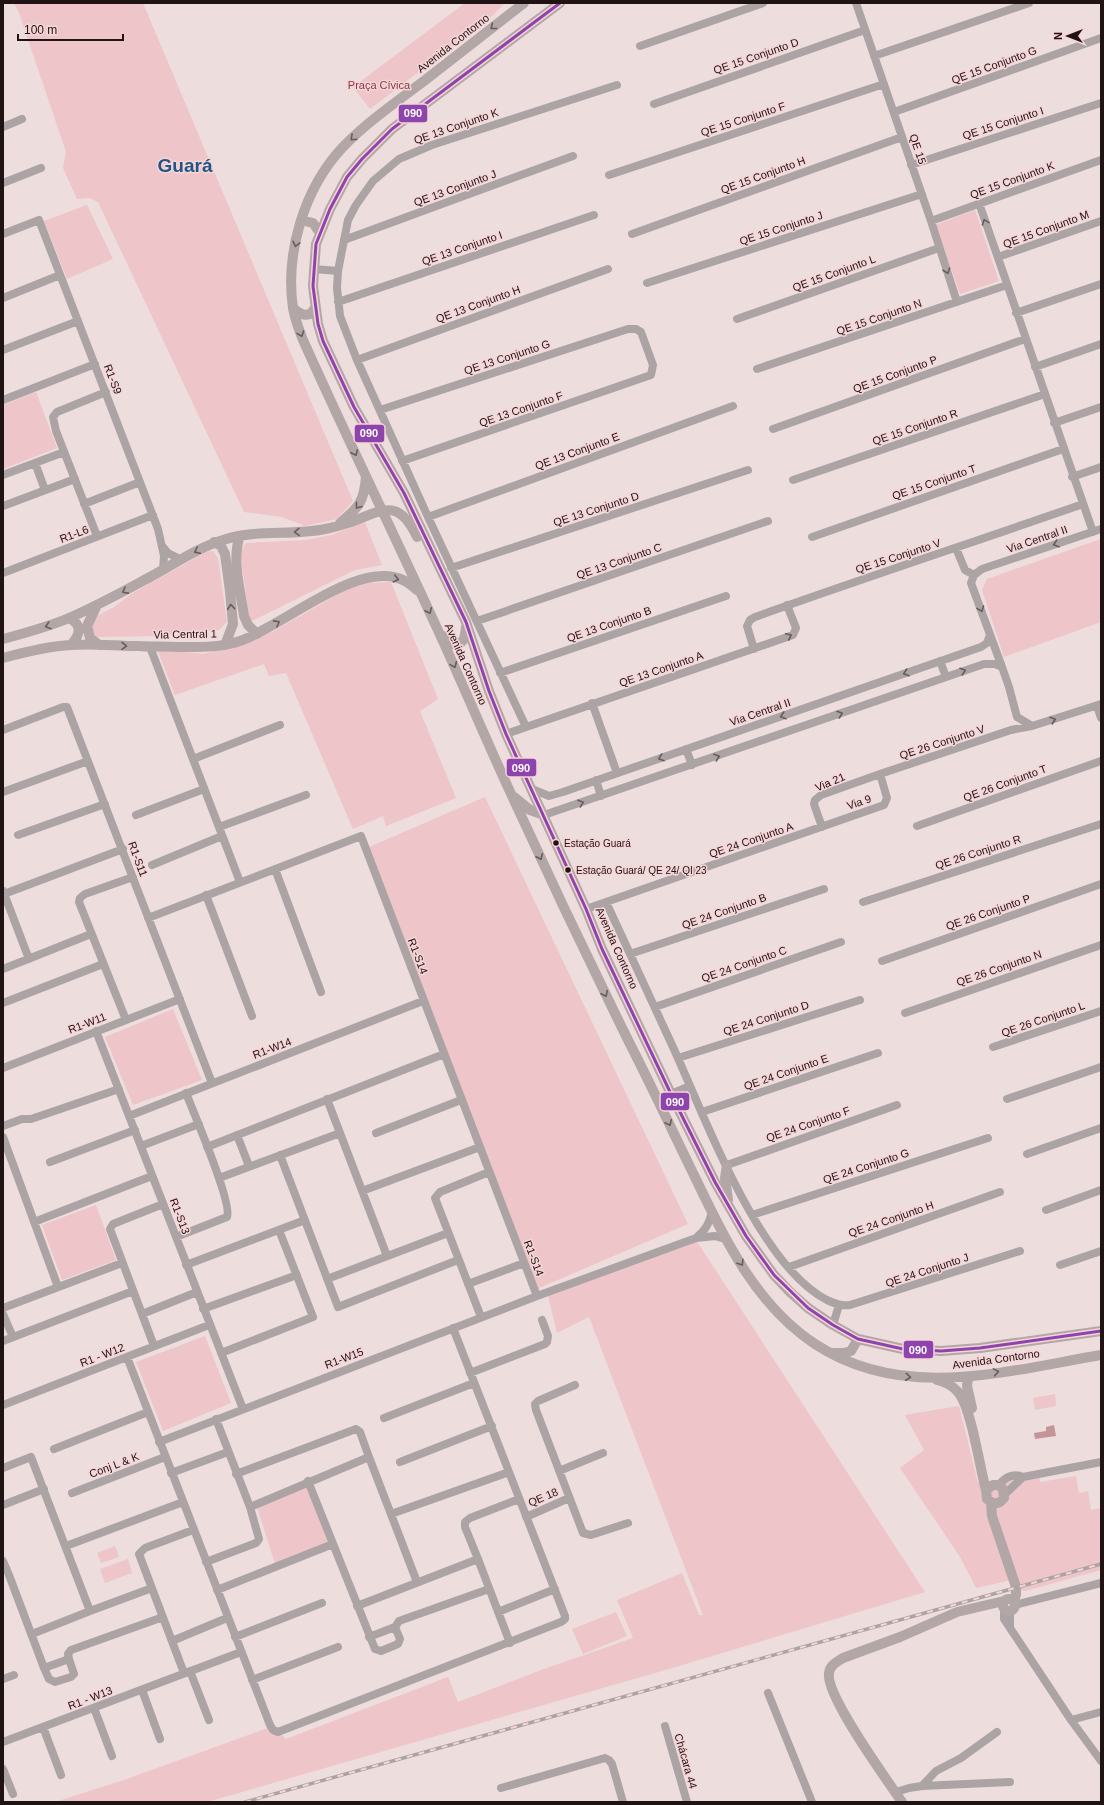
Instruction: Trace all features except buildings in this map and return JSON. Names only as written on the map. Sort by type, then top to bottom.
[{"type":"main road","name":"Avenida Contorno","points":[[524,3],[383,113],[342,148],[330,163],[310,198],[294,248],[292,268],[293,308],[302,340],[438,630],[512,796],[597,978],[725,1239],[758,1290],[777,1311],[816,1344],[850,1362],[886,1374],[929,1378],[972,1376],[1101,1355]]},
{"type":"main road","name":"Avenida Contorno","points":[[560,3],[392,129],[362,159],[347,177],[333,204],[316,244],[313,286],[315,308],[323,341],[364,426],[404,493],[443,577],[466,622],[489,691],[506,734],[586,908],[602,949],[671,1094],[728,1206],[746,1236],[774,1275],[803,1304],[833,1325],[858,1338],[903,1349],[941,1351],[980,1348],[1101,1331]]},
{"type":"main road","points":[[383,113],[380,120],[382,124],[384,127],[392,129]]},
{"type":"main road","points":[[302,220],[313,223],[320,233]]},
{"type":"main road","points":[[293,308],[301,315],[305,316],[309,315],[315,308]]},
{"type":"main road","points":[[336,527],[357,509],[362,502],[365,494],[366,477]]},
{"type":"main road","points":[[3,639],[69,618],[97,605],[214,542],[240,536],[305,532],[336,527],[382,510],[394,510],[408,521],[425,554],[443,577]]},
{"type":"main road","points":[[240,536],[237,543],[236,558],[244,616],[248,625],[257,634]]},
{"type":"main road","points":[[214,542],[221,546],[225,554],[230,591],[233,624],[225,645]]},
{"type":"main road","name":"Via Central 1","points":[[3,658],[44,648],[71,645],[207,647],[225,645],[257,634],[339,588],[364,578],[385,576],[406,581],[420,593]]},
{"type":"main road","points":[[97,605],[87,626],[90,638],[99,645]]},
{"type":"main road","points":[[69,618],[76,622],[80,632],[71,645]]},
{"type":"main road","points":[[438,630],[451,644],[461,644],[464,642],[466,636],[466,622]]},
{"type":"main road","points":[[512,796],[530,810],[544,815]]},
{"type":"main road","points":[[588,959],[599,956],[602,949]]},
{"type":"main road","points":[[597,978],[597,973],[603,967],[611,968],[614,972]]},
{"type":"main road","points":[[630,1043],[631,1037],[634,1034],[641,1034],[644,1036]]},
{"type":"main road","points":[[727,1165],[725,1178],[728,1206]]},
{"type":"main road","points":[[832,1353],[849,1352],[858,1338]]},
{"type":"main road","points":[[902,1802],[853,1728],[833,1693],[830,1685],[829,1673],[835,1662],[843,1658],[900,1637],[949,1615],[988,1605],[1008,1604],[1016,1595],[997,1526],[999,1500],[1003,1489],[987,1475],[983,1461],[967,1386],[968,1378],[972,1376]]},
{"type":"main road","points":[[929,1378],[945,1382],[953,1387],[963,1398],[971,1424],[986,1490],[986,1496],[999,1500]]},
{"type":"main road","points":[[986,1490],[990,1486],[997,1485]]},
{"type":"street","points":[[640,46],[763,3]]},
{"type":"street","name":"QE 15","points":[[856,3],[922,194],[957,302]]},
{"type":"street","points":[[874,56],[1030,3]]},
{"type":"street","name":"QE 15 Conjunto D","points":[[654,104],[865,30]]},
{"type":"street","name":"QE 15 Conjunto G","points":[[894,112],[1101,38]]},
{"type":"street","name":"QE 15 Conjunto F","points":[[609,175],[884,84]]},
{"type":"street","name":"QE 13 Conjunto K","points":[[526,727],[451,568],[357,360],[342,323],[338,302],[338,270],[348,220],[363,193],[373,181],[399,159],[432,146],[617,85]]},
{"type":"street","name":"QE 15 Conjunto I","points":[[912,165],[1101,103]]},
{"type":"street","points":[[3,127],[22,119]]},
{"type":"street","name":"QE 15 Conjunto H","points":[[632,234],[902,138]]},
{"type":"street","name":"QE 13 Conjunto J","points":[[344,240],[573,156]]},
{"type":"street","name":"QE 15 Conjunto K","points":[[931,221],[1101,160]]},
{"type":"street","points":[[3,183],[41,168]]},
{"type":"street","name":"QE 15 Conjunto J","points":[[647,283],[922,194]]},
{"type":"street","points":[[979,203],[1072,477],[1093,532]]},
{"type":"street","name":"QE 13 Conjunto I","points":[[338,302],[594,215]]},
{"type":"street","name":"R1-S9","points":[[3,234],[39,220],[153,515],[163,547],[165,563],[163,570]]},
{"type":"street","name":"QE 15 Conjunto M","points":[[998,258],[1101,221]]},
{"type":"street","name":"QE 15 Conjunto L","points":[[737,319],[939,248]]},
{"type":"street","points":[[314,268],[338,270]]},
{"type":"street","name":"QE 13 Conjunto H","points":[[357,360],[608,268]]},
{"type":"street","points":[[3,298],[60,275]]},
{"type":"street","points":[[1016,313],[1101,284]]},
{"type":"street","name":"QE 15 Conjunto N","points":[[758,369],[1007,285]]},
{"type":"street","points":[[3,350],[78,321]]},
{"type":"street","name":"QE 13 Conjunto G","points":[[380,410],[628,329],[636,329],[641,332]]},
{"type":"street","name":"QE 13 Conjunto F","points":[[402,461],[647,377],[653,373],[653,365],[641,332]]},
{"type":"street","name":"QE 15 Conjunto P","points":[[773,429],[1025,339]]},
{"type":"street","points":[[1035,367],[1101,344]]},
{"type":"street","points":[[3,400],[95,364]]},
{"type":"street","points":[[97,536],[54,424],[54,414],[106,392]]},
{"type":"street","name":"QE 15 Conjunto R","points":[[793,480],[1045,394]]},
{"type":"street","name":"QE 13 Conjunto E","points":[[428,517],[733,406]]},
{"type":"street","points":[[1054,423],[1101,407]]},
{"type":"street","name":"QE 15 Conjunto T","points":[[812,537],[1063,449]]},
{"type":"street","points":[[3,475],[64,452]]},
{"type":"street","points":[[35,463],[45,490]]},
{"type":"street","points":[[1072,477],[1101,467]]},
{"type":"street","name":"QE 13 Conjunto D","points":[[451,568],[748,470]]},
{"type":"street","points":[[3,506],[75,479]]},
{"type":"street","points":[[84,504],[140,482]]},
{"type":"street","name":"QE 15 Conjunto V","points":[[754,649],[747,626],[750,620],[787,605],[890,569],[1083,504]]},
{"type":"street","name":"R1-L6","points":[[3,573],[153,515]]},
{"type":"street","name":"QE 13 Conjunto C","points":[[477,621],[768,521]]},
{"type":"street","name":"Via Central II","points":[[974,575],[982,569],[1101,529]]},
{"type":"street","points":[[163,547],[168,553],[180,559]]},
{"type":"street","points":[[956,548],[966,570],[974,575],[971,582],[1009,687],[1017,717],[1011,730]]},
{"type":"street","name":"QE 13 Conjunto B","points":[[500,673],[726,596]]},
{"type":"street","name":"QE 13 Conjunto A","points":[[506,734],[793,636],[796,628],[787,605]]},
{"type":"street","name":"Via Central II","points":[[532,790],[545,795],[553,796],[940,662],[987,643],[990,635]]},
{"type":"street","points":[[150,646],[240,882]]},
{"type":"street","points":[[940,662],[946,677]]},
{"type":"street","points":[[544,815],[984,664],[995,664],[1002,667]]},
{"type":"street","points":[[592,704],[617,773]]},
{"type":"street","points":[[1017,717],[1032,726],[1099,705],[1101,718]]},
{"type":"street","name":"R1-S11","points":[[3,730],[66,707],[69,710],[212,1084]]},
{"type":"street","points":[[193,759],[280,725]]},
{"type":"street","name":"QE 26 Conjunto V","points":[[880,774],[1011,730],[1032,726]]},
{"type":"street","points":[[686,749],[692,765]]},
{"type":"street","points":[[3,792],[88,761]]},
{"type":"street","name":"QE 26 Conjunto T","points":[[917,826],[1101,761]]},
{"type":"street","name":"Via 9","points":[[810,831],[884,805],[887,798],[880,774]]},
{"type":"street","name":"Via 21","points":[[822,827],[814,804],[818,797],[880,774]]},
{"type":"street","points":[[596,780],[601,796]]},
{"type":"street","points":[[136,815],[204,789]]},
{"type":"street","points":[[219,826],[306,795]]},
{"type":"street","points":[[18,835],[105,804]]},
{"type":"street","name":"QE 26 Conjunto R","points":[[863,902],[1101,824]]},
{"type":"street","name":"QE 24 Conjunto A","points":[[586,908],[810,831]]},
{"type":"street","points":[[152,865],[222,836]]},
{"type":"street","name":"R1-S14","points":[[148,918],[360,836],[537,1296]]},
{"type":"street","points":[[29,959],[3,892],[123,849]]},
{"type":"street","points":[[275,868],[321,992]]},
{"type":"street","points":[[126,1020],[80,905],[80,898],[86,894],[133,877]]},
{"type":"street","name":"QE 26 Conjunto P","points":[[882,961],[1101,884]]},
{"type":"street","name":"QE 24 Conjunto B","points":[[630,954],[824,889]]},
{"type":"street","points":[[206,895],[252,1016]]},
{"type":"street","points":[[606,902],[702,1112],[752,1215],[763,1234],[788,1267],[811,1290],[839,1305],[833,1325]]},
{"type":"street","points":[[3,969],[91,934]]},
{"type":"street","name":"QE 24 Conjunto C","points":[[655,1007],[841,942]]},
{"type":"street","name":"QE 26 Conjunto N","points":[[905,1013],[1101,945]]},
{"type":"street","points":[[3,1003],[103,964]]},
{"type":"street","name":"R1-W11","points":[[3,1068],[180,999]]},
{"type":"street","name":"QE 24 Conjunto D","points":[[678,1058],[860,1000]]},
{"type":"street","name":"R1-W14","points":[[129,1116],[423,1001]]},
{"type":"street","name":"QE 26 Conjunto L","points":[[993,1047],[1101,1011]]},
{"type":"street","name":"R1-S13","points":[[96,1032],[243,1409]]},
{"type":"street","name":"QE 24 Conjunto E","points":[[702,1112],[878,1053]]},
{"type":"street","points":[[207,1146],[444,1054]]},
{"type":"street","points":[[1007,1099],[1101,1067]]},
{"type":"street","points":[[671,1094],[690,1086]]},
{"type":"street","points":[[3,1126],[22,1119],[31,1119],[119,1089]]},
{"type":"street","points":[[176,1237],[227,1217],[228,1208],[199,1124],[186,1093]]},
{"type":"street","points":[[327,1099],[387,1256]]},
{"type":"street","points":[[376,1133],[462,1100]]},
{"type":"street","name":"QE 24 Conjunto F","points":[[727,1165],[897,1105]]},
{"type":"street","points":[[141,1146],[199,1124]]},
{"type":"street","points":[[1027,1154],[1101,1128]]},
{"type":"street","points":[[50,1162],[135,1130]]},
{"type":"street","points":[[218,1178],[340,1133]]},
{"type":"street","points":[[237,1135],[249,1166]]},
{"type":"street","points":[[3,1137],[58,1287]]},
{"type":"street","name":"QE 24 Conjunto G","points":[[752,1215],[988,1138]]},
{"type":"street","points":[[362,1191],[480,1147]]},
{"type":"street","points":[[280,1155],[338,1306],[458,1260]]},
{"type":"street","points":[[3,1163],[12,1160]]},
{"type":"street","points":[[481,1318],[435,1201],[436,1196],[440,1192],[489,1172]]},
{"type":"street","points":[[34,1222],[152,1176]]},
{"type":"street","points":[[1046,1210],[1101,1190]]},
{"type":"street","name":"QE 24 Conjunto H","points":[[788,1267],[1000,1192]]},
{"type":"street","points":[[154,1346],[110,1231],[111,1225],[163,1204]]},
{"type":"street","points":[[696,1238],[704,1231],[712,1212]]},
{"type":"street","points":[[186,1265],[305,1220]]},
{"type":"street","points":[[221,1353],[313,1317],[279,1230]]},
{"type":"street","points":[[327,1279],[448,1233]]},
{"type":"street","name":"R1-W15","points":[[159,1442],[537,1296],[696,1238],[715,1236],[725,1239]]},
{"type":"street","points":[[1060,1265],[1101,1251]]},
{"type":"street","name":"QE 24 Conjunto J","points":[[839,1305],[850,1305],[1020,1252]]},
{"type":"street","points":[[3,1308],[122,1263]]},
{"type":"street","points":[[468,1284],[524,1263]]},
{"type":"street","points":[[203,1309],[297,1275]]},
{"type":"street","points":[[3,1341],[133,1290]]},
{"type":"street","points":[[142,1314],[197,1292]]},
{"type":"street","points":[[3,1314],[13,1337]]},
{"type":"street","points":[[470,1373],[545,1344],[548,1336],[542,1320]]},
{"type":"street","name":"R1 - W12","points":[[3,1405],[209,1325]]},
{"type":"street","points":[[127,1356],[193,1530],[271,1728],[278,1732],[564,1621],[566,1616],[453,1328]]},
{"type":"street","points":[[384,1418],[474,1383]]},
{"type":"street","points":[[575,1385],[538,1401],[536,1404],[536,1410],[569,1498],[583,1533],[591,1535],[628,1523]]},
{"type":"street","points":[[54,1449],[148,1412]]},
{"type":"street","points":[[206,1562],[258,1541],[250,1507],[216,1420]]},
{"type":"street","points":[[400,1462],[492,1426]]},
{"type":"street","points":[[236,1474],[356,1429],[360,1432],[417,1582]]},
{"type":"street","points":[[171,1473],[228,1452]]},
{"type":"street","points":[[559,1471],[603,1454]]},
{"type":"street","points":[[3,1468],[31,1457],[90,1611]]},
{"type":"street","name":"Conj L & K","points":[[72,1493],[165,1457]]},
{"type":"street","points":[[250,1507],[308,1481],[369,1457]]},
{"type":"street","points":[[997,1485],[1009,1477],[1017,1475],[1023,1477],[1101,1462]]},
{"type":"street","points":[[391,1514],[509,1472]]},
{"type":"street","points":[[999,1500],[1023,1477]]},
{"type":"street","points":[[308,1481],[375,1649],[378,1651],[398,1644],[400,1639],[395,1627]]},
{"type":"street","points":[[3,1505],[44,1489]]},
{"type":"street","name":"QE 18","points":[[526,1517],[569,1498]]},
{"type":"street","points":[[510,1643],[465,1527],[466,1522],[470,1518],[519,1499]]},
{"type":"street","points":[[66,1546],[183,1502]]},
{"type":"street","points":[[193,1530],[140,1552],[139,1556],[172,1641],[209,1720]]},
{"type":"street","points":[[217,1590],[332,1544]]},
{"type":"street","points":[[357,1606],[478,1559]]},
{"type":"street","points":[[3,1561],[6,1576],[32,1634],[44,1668],[49,1679],[53,1682],[71,1677],[74,1672],[68,1654],[71,1650],[163,1617]]},
{"type":"street","points":[[1101,1582],[1008,1604],[1010,1628],[1071,1720],[1101,1761]]},
{"type":"street","points":[[32,1634],[152,1588]]},
{"type":"street","points":[[370,1637],[395,1627],[399,1621],[489,1589]]},
{"type":"street","points":[[498,1612],[555,1589]]},
{"type":"street","points":[[235,1637],[322,1603]]},
{"type":"street","points":[[172,1641],[228,1618]]},
{"type":"street","points":[[252,1680],[338,1647]]},
{"type":"street","name":"R1 - W13","points":[[3,1742],[241,1652]]},
{"type":"street","points":[[44,1668],[69,1658]]},
{"type":"street","points":[[3,1679],[14,1675]]},
{"type":"street","points":[[142,1690],[160,1739]]},
{"type":"street","points":[[768,1693],[812,1802]]},
{"type":"street","points":[[94,1708],[112,1756]]},
{"type":"street","points":[[1071,1720],[1101,1712]]},
{"type":"street","name":"Chácara 44","points":[[665,1726],[687,1802]]},
{"type":"street","points":[[43,1727],[61,1775]]},
{"type":"street","points":[[922,1786],[936,1771],[961,1758],[997,1732]]},
{"type":"street","points":[[501,1788],[605,1758],[612,1764],[623,1802]]},
{"type":"street","points":[[3,1769],[13,1794]]},
{"type":"street","points":[[896,1792],[922,1786],[1010,1782]]},
{"type":"green space","points":[[14,3],[143,3],[353,501],[337,519],[305,526],[282,517],[244,512],[98,202],[89,198],[77,199],[63,168],[66,152],[19,13]]},
{"type":"green space","name":"Praça Cívica","points":[[465,3],[505,3],[493,15],[370,109],[353,87]]},
{"type":"green space","points":[[87,205],[113,259],[67,279],[44,221]]},
{"type":"green space","points":[[975,210],[999,281],[960,294],[935,225]]},
{"type":"green space","points":[[36,392],[57,448],[3,469],[3,405]]},
{"type":"green space","points":[[365,522],[382,565],[355,570],[252,621],[249,616],[240,551],[246,543],[306,540],[331,535]]},
{"type":"green space","points":[[1101,539],[1101,622],[1004,657],[982,590],[987,579]]},
{"type":"green space","points":[[213,551],[218,558],[227,622],[219,630],[175,633],[161,636],[96,637],[91,632],[91,626],[97,616],[114,607],[131,594],[206,552]]},
{"type":"green space","points":[[391,582],[438,699],[420,711],[456,798],[386,826],[383,816],[353,829],[286,673],[269,676],[264,664],[175,695],[157,649],[204,654],[272,632],[356,584]]},
{"type":"green space","points":[[485,797],[688,1224],[537,1289],[369,847]]},
{"type":"green space","points":[[173,1009],[202,1080],[133,1105],[105,1037]]},
{"type":"green space","points":[[96,1205],[116,1260],[62,1280],[42,1225]]},
{"type":"green space","points":[[696,1240],[925,1592],[669,1669],[207,1802],[55,1802],[124,1780],[273,1726],[286,1739],[448,1677],[458,1702],[544,1669],[633,1638],[617,1600],[682,1573],[699,1615],[703,1615],[589,1317],[557,1333],[548,1296]]},
{"type":"green space","points":[[205,1336],[231,1403],[163,1431],[136,1362]]},
{"type":"green space","points":[[1055,1394],[1056,1406],[1035,1410],[1033,1398]]},
{"type":"green space","points":[[959,1406],[978,1483],[1039,1473],[1040,1482],[1076,1476],[1079,1493],[1088,1491],[1091,1510],[1101,1508],[1101,1570],[1025,1591],[1021,1590],[1016,1579],[976,1588],[960,1557],[900,1468],[924,1450],[905,1415]]},
{"type":"green space","points":[[312,1486],[333,1545],[275,1564],[256,1504]]},
{"type":"green space","points":[[115,1546],[119,1557],[101,1563],[97,1553]]},
{"type":"green space","points":[[128,1559],[132,1573],[105,1583],[100,1569]]},
{"type":"green space","points":[[616,1612],[627,1636],[583,1654],[572,1629]]},
{"type":"shaded area","points":[[1054,1425],[1056,1436],[1035,1439],[1034,1433],[1046,1431],[1046,1427]]},
{"type":"railway","points":[[245,1802],[1101,1564]]},
{"type":"transit line","name":"090","points":[[560,3],[392,129],[362,159],[347,177],[330,209],[316,244],[313,286],[318,324],[323,341],[354,407],[404,493],[466,622],[489,691],[506,734],[586,909],[602,949],[671,1094],[715,1182],[746,1236],[774,1275],[808,1308],[833,1325],[858,1339],[903,1349],[941,1351],[980,1348],[1101,1331]]},
{"type":"place","name":"Estação Guará","points":[[556,843]]},
{"type":"place","name":"Estação Guará/ QE 24/ QI 23","points":[[568,870]]},
{"type":"district","name":"Guará","points":[[185,165]]}]
